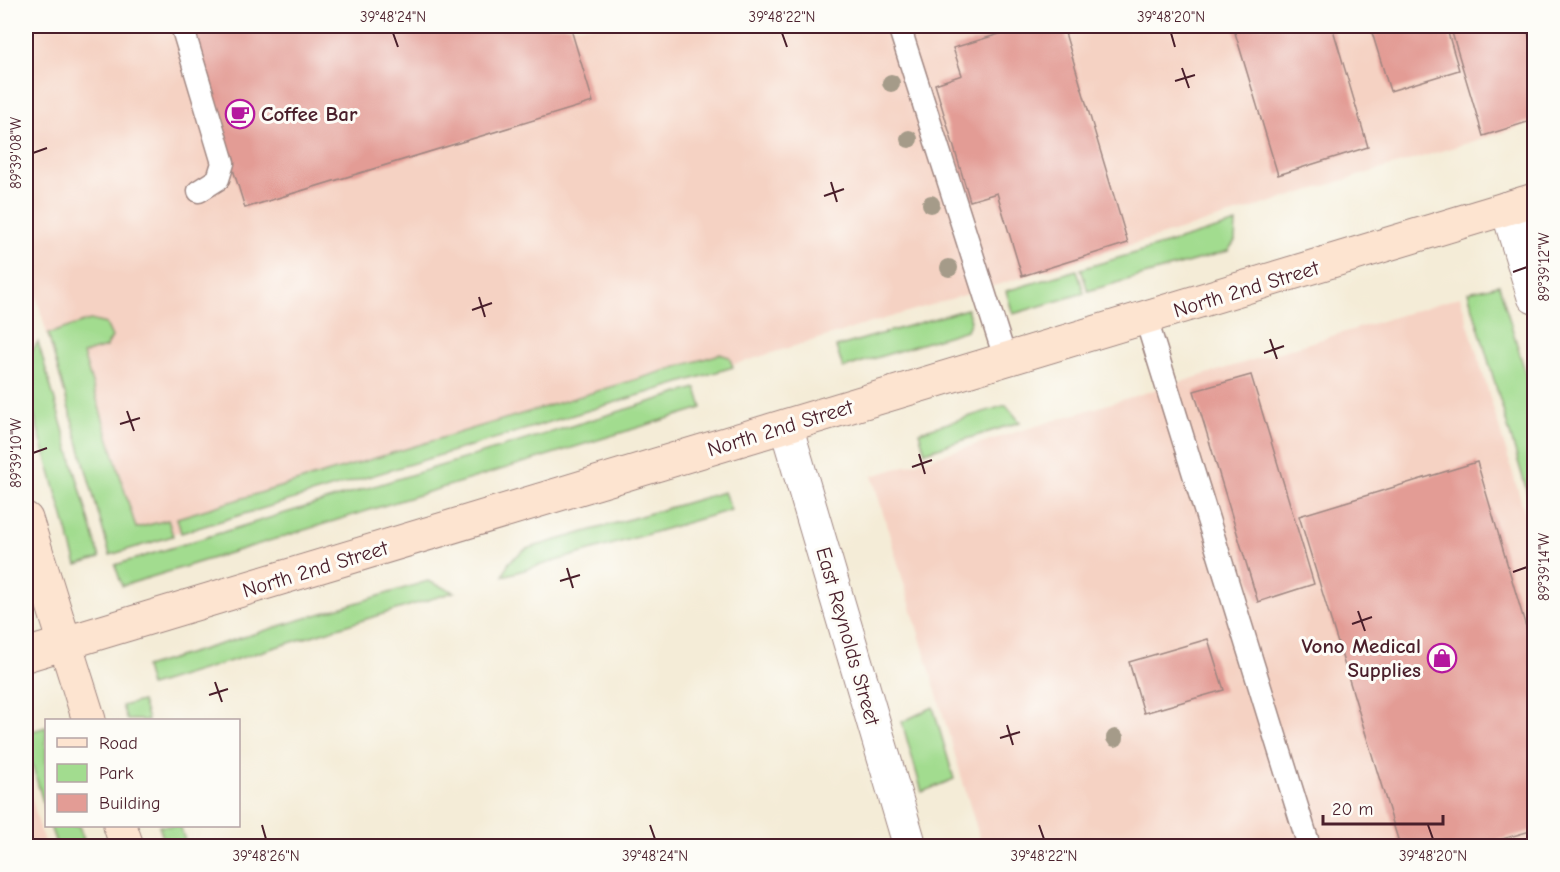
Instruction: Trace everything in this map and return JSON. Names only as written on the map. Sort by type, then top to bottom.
[{"type":"main road","name":"North 2nd Street","points":[[26,655],[1521,204]]},
{"type":"main road","points":[[26,519],[89,719]]},
{"type":"main road","points":[[121,827],[127,846]]},
{"type":"street","points":[[1521,204],[1534,297]]},
{"type":"street","name":"East Reynolds Street","points":[[786,426],[910,846]]},
{"type":"lane","points":[[182,26],[223,163],[218,179],[199,191]]},
{"type":"lane","points":[[899,26],[1006,361]]},
{"type":"lane","points":[[1146,319],[1309,846]]},
{"type":"shaded area","points":[[26,26],[1534,26],[1534,123],[109,553],[26,260]]},
{"type":"shaded area","points":[[1460,297],[1534,544],[1534,846],[982,846],[872,476]]},
{"type":"shaded area","points":[[26,778],[45,846],[26,846]]},
{"type":"green space","points":[[1236,223],[1235,241],[1228,251],[1088,291],[1081,269]]},
{"type":"green space","points":[[1077,270],[1084,293],[1013,314],[1006,291]]},
{"type":"green space","points":[[1499,285],[1534,401],[1534,515],[1468,292]]},
{"type":"green space","points":[[967,309],[971,321],[967,330],[843,368],[836,347]]},
{"type":"green space","points":[[90,320],[106,324],[112,337],[106,347],[83,354],[136,528],[168,520],[173,536],[110,555],[48,334]]},
{"type":"green space","points":[[38,342],[100,558],[77,565],[26,388],[27,358]]},
{"type":"green space","points":[[720,354],[729,357],[733,367],[181,533],[177,518]]},
{"type":"green space","points":[[696,388],[702,408],[122,586],[115,565]]},
{"type":"green space","points":[[1006,405],[1020,422],[925,452],[919,432]]},
{"type":"green space","points":[[724,492],[731,510],[503,576],[509,562],[526,549]]},
{"type":"green space","points":[[428,581],[454,592],[150,686],[145,667]]},
{"type":"green space","points":[[142,701],[148,719],[127,719],[122,706]]},
{"type":"green space","points":[[933,707],[954,779],[922,792],[902,722]]},
{"type":"green space","points":[[45,727],[45,809],[26,743],[26,733]]},
{"type":"green space","points":[[50,827],[79,827],[86,846],[57,846]]},
{"type":"green space","points":[[159,827],[180,827],[187,846],[166,846]]},
{"type":"building","points":[[189,26],[570,26],[593,102],[245,208]]},
{"type":"building","points":[[1026,26],[1063,26],[1128,243],[1022,276],[997,193],[970,201],[935,84],[962,75],[953,48]]},
{"type":"building","points":[[1233,26],[1332,26],[1368,147],[1278,175]]},
{"type":"building","points":[[1370,26],[1446,26],[1459,70],[1390,91]]},
{"type":"building","points":[[1450,26],[1526,26],[1534,55],[1534,120],[1483,136]]},
{"type":"building","points":[[1251,375],[1314,584],[1258,602],[1194,391]]},
{"type":"building","points":[[1477,462],[1534,654],[1534,830],[1478,846],[1400,846],[1299,516]]},
{"type":"building","points":[[1208,639],[1224,690],[1144,713],[1129,662]]},
{"type":"place","name":"Coffee Bar","points":[[240,114]]},
{"type":"place","name":"Vono Medical Supplies","points":[[1442,658]]}]
